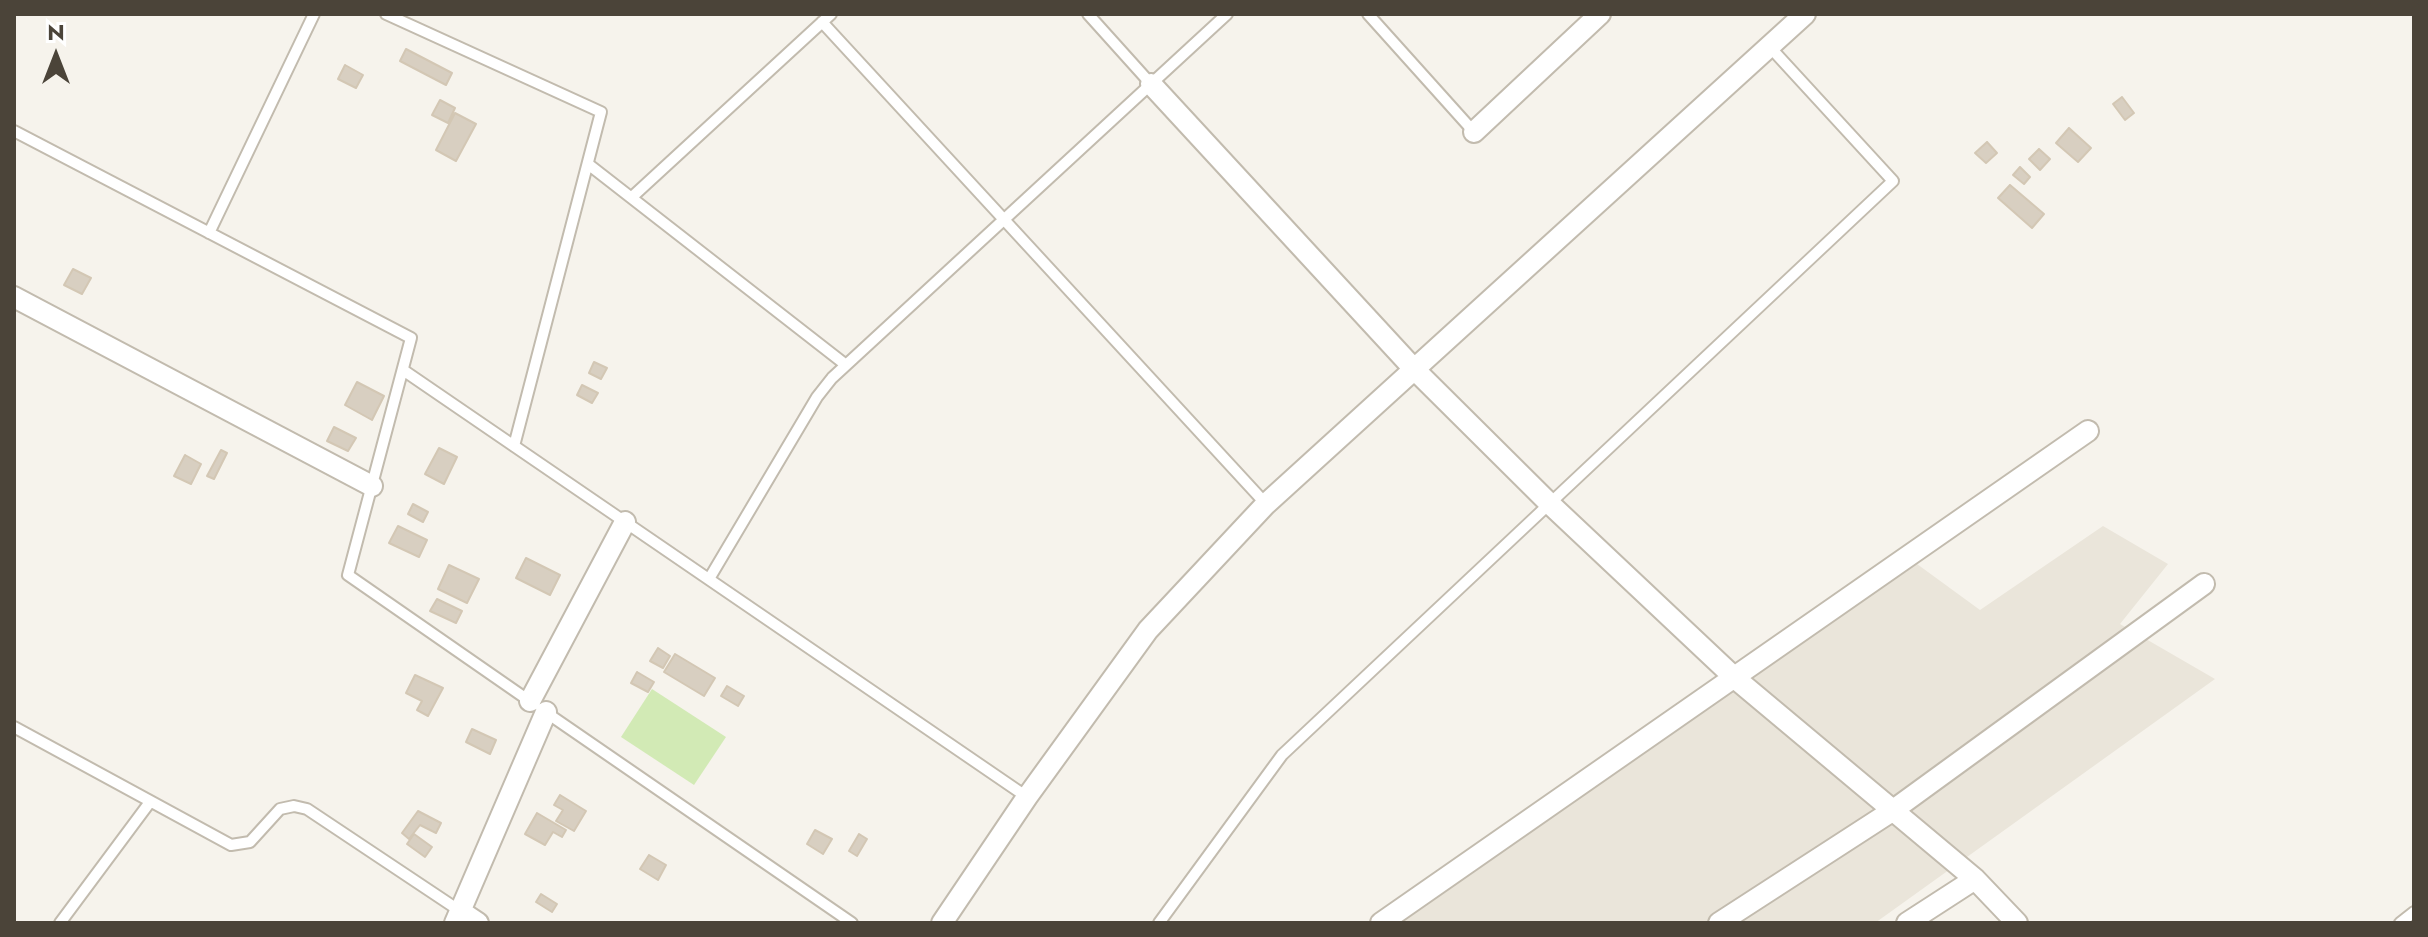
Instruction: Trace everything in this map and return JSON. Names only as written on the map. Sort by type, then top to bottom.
[{"type":"street","points":[[1474,132],[1600,14]]},
{"type":"street","points":[[942,923],[1027,797],[1148,630],[1266,504],[1805,14]]},
{"type":"street","points":[[1151,84],[1414,369],[1550,504],[1736,679],[1975,879],[2017,923]]},
{"type":"street","points":[[14,297],[372,486]]},
{"type":"street","points":[[1396,919],[2088,431]]},
{"type":"street","points":[[478,923],[457,917],[538,706],[625,522]]},
{"type":"street","points":[[1719,923],[1892,811],[2204,584]]},
{"type":"street","points":[[1907,923],[1975,879]]},
{"type":"lane","points":[[209,233],[314,14]]},
{"type":"lane","points":[[386,14],[601,112],[514,446]]},
{"type":"lane","points":[[1088,14],[1151,84]]},
{"type":"lane","points":[[709,579],[817,397],[846,365],[1227,14]]},
{"type":"lane","points":[[1368,14],[1474,132]]},
{"type":"lane","points":[[632,197],[826,18],[1004,219],[1266,504]]},
{"type":"lane","points":[[1159,923],[1282,755],[1893,181],[1769,46]]},
{"type":"lane","points":[[14,131],[411,338],[348,575],[852,923]]},
{"type":"lane","points":[[588,164],[846,365]]},
{"type":"lane","points":[[403,370],[1027,797]]},
{"type":"lane","points":[[14,727],[231,845],[250,842],[280,809],[301,807],[457,917]]},
{"type":"lane","points":[[60,923],[150,802]]},
{"type":"lane","points":[[2400,923],[2414,912]]},
{"type":"shaded area","points":[[2103,526],[2168,564],[2120,624],[2215,679],[1875,923],[1393,923],[1917,564],[1980,610]]},
{"type":"green space","points":[[652,689],[726,737],[694,785],[621,737]]},
{"type":"building","points":[[406,49],[452,73],[446,85],[400,61]]},
{"type":"building","points":[[345,65],[363,75],[356,88],[338,79]]},
{"type":"building","points":[[2122,97],[2134,113],[2125,120],[2113,104]]},
{"type":"building","points":[[440,100],[455,108],[448,123],[432,115]]},
{"type":"building","points":[[455,113],[476,124],[456,161],[436,150]]},
{"type":"building","points":[[2069,128],[2091,148],[2078,162],[2056,143]]},
{"type":"building","points":[[1987,142],[1997,153],[1986,163],[1975,153]]},
{"type":"building","points":[[2039,149],[2050,159],[2040,170],[2029,159]]},
{"type":"building","points":[[2020,167],[2030,177],[2024,184],[2013,175]]},
{"type":"building","points":[[2010,185],[2044,214],[2032,228],[1998,198]]},
{"type":"building","points":[[73,269],[91,278],[82,294],[64,285]]},
{"type":"building","points":[[594,362],[607,368],[601,379],[589,373]]},
{"type":"building","points":[[357,382],[384,396],[372,420],[345,405]]},
{"type":"building","points":[[582,385],[598,393],[592,403],[577,395]]},
{"type":"building","points":[[334,427],[356,438],[348,451],[327,441]]},
{"type":"building","points":[[439,448],[457,457],[444,484],[425,474]]},
{"type":"building","points":[[221,450],[227,453],[214,479],[207,476]]},
{"type":"building","points":[[185,455],[201,464],[191,484],[174,476]]},
{"type":"building","points":[[413,504],[428,512],[423,522],[408,514]]},
{"type":"building","points":[[398,526],[427,540],[419,557],[389,543]]},
{"type":"building","points":[[526,558],[560,575],[550,595],[516,578]]},
{"type":"building","points":[[449,565],[479,579],[467,603],[438,589]]},
{"type":"building","points":[[437,599],[462,611],[456,623],[430,611]]},
{"type":"building","points":[[658,648],[670,656],[663,668],[650,661]]},
{"type":"building","points":[[675,654],[715,678],[704,696],[664,672]]},
{"type":"building","points":[[637,672],[654,682],[648,692],[631,683]]},
{"type":"building","points":[[415,675],[443,688],[428,716],[417,710],[422,701],[406,693]]},
{"type":"building","points":[[727,686],[744,696],[738,706],[721,696]]},
{"type":"building","points":[[472,729],[496,740],[490,754],[466,742]]},
{"type":"building","points":[[560,795],[586,811],[574,831],[556,821],[563,810],[554,805]]},
{"type":"building","points":[[418,811],[441,823],[436,833],[420,825],[409,839],[402,833]]},
{"type":"building","points":[[537,813],[566,830],[562,837],[553,832],[545,845],[525,834]]},
{"type":"building","points":[[815,830],[832,839],[823,854],[807,844]]},
{"type":"building","points":[[414,834],[432,847],[425,857],[407,844]]},
{"type":"building","points":[[859,834],[867,839],[857,856],[849,851]]},
{"type":"building","points":[[649,855],[666,865],[658,880],[640,869]]},
{"type":"building","points":[[541,894],[557,904],[552,912],[536,902]]}]
